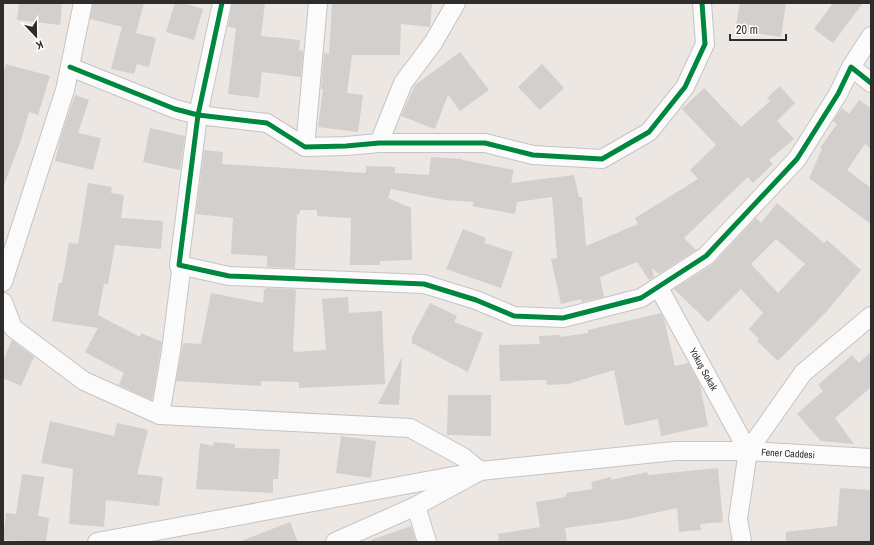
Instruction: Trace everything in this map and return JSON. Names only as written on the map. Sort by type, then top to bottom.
[{"type":"street","points":[[3,282],[65,90],[83,3]]},
{"type":"street","points":[[160,415],[171,351],[180,271],[179,265],[198,115],[222,3]]},
{"type":"street","points":[[305,147],[318,3]]},
{"type":"street","points":[[379,143],[403,83],[434,43],[456,3]]},
{"type":"street","points":[[70,67],[175,109],[198,115],[267,123],[305,147],[346,146],[379,143],[485,143],[533,154],[602,159],[649,132],[685,88],[705,44],[702,3]]},
{"type":"street","points":[[179,265],[229,276],[424,284],[476,300],[514,316],[563,318],[641,298],[659,288],[706,256],[797,158],[838,94],[851,67],[871,36]]},
{"type":"street","points":[[851,67],[871,83]]},
{"type":"street","name":"Yokuş Sokak","points":[[659,288],[748,451]]},
{"type":"street","points":[[3,302],[13,328],[84,381],[160,415],[410,428],[463,457],[480,472]]},
{"type":"street","points":[[97,542],[480,472],[675,450],[748,451],[803,373],[871,316]]},
{"type":"street","name":"Fener Caddesi","points":[[742,542],[738,519],[748,451],[871,458]]},
{"type":"street","points":[[335,542],[416,506],[480,472]]},
{"type":"street","points":[[416,506],[427,542]]},
{"type":"building","points":[[19,3],[62,3],[60,25],[17,20]]},
{"type":"building","points":[[93,3],[144,3],[136,33],[156,38],[149,67],[137,64],[134,74],[111,69],[122,27],[90,19]]},
{"type":"building","points":[[175,3],[183,3],[203,9],[194,40],[166,32]]},
{"type":"building","points":[[232,3],[265,3],[261,36],[300,40],[299,50],[303,51],[301,77],[262,72],[259,98],[228,94],[236,28],[228,27]]},
{"type":"building","points":[[332,3],[432,3],[430,27],[401,24],[400,55],[352,55],[347,93],[363,95],[358,132],[318,127],[323,89],[321,89],[324,53],[329,54]]},
{"type":"building","points":[[740,3],[786,3],[781,37],[735,30]]},
{"type":"building","points":[[833,3],[863,3],[833,43],[814,29]]},
{"type":"building","points":[[460,52],[489,90],[460,111],[448,95],[435,129],[401,116],[415,85]]},
{"type":"building","points":[[6,64],[50,76],[38,115],[29,112],[21,140],[4,185],[3,75]]},
{"type":"building","points":[[542,64],[564,88],[540,110],[518,87]]},
{"type":"building","points":[[780,86],[795,103],[777,121],[794,139],[769,160],[773,164],[753,183],[748,177],[684,238],[696,250],[659,274],[652,268],[654,277],[649,280],[637,262],[600,277],[604,297],[582,302],[581,299],[561,304],[551,259],[557,258],[552,197],[517,202],[515,214],[472,206],[474,202],[445,200],[391,189],[388,198],[411,208],[412,260],[380,261],[380,265],[350,265],[351,218],[317,216],[317,210],[300,210],[299,215],[297,214],[295,268],[267,267],[267,256],[231,254],[233,218],[196,214],[204,150],[223,152],[222,164],[366,173],[366,166],[395,167],[395,173],[429,175],[431,157],[462,159],[514,170],[511,183],[574,175],[579,197],[582,197],[586,246],[638,224],[635,218],[698,179],[690,170],[716,145],[682,109],[704,88],[741,127],[770,101],[767,98]]},
{"type":"building","points":[[75,95],[89,100],[78,133],[101,138],[93,170],[55,161],[61,136]]},
{"type":"building","points":[[859,100],[871,108],[871,149],[865,144],[847,170],[871,188],[871,224],[809,178],[822,149],[820,148],[837,124],[833,121],[842,108],[849,114]]},
{"type":"building","points":[[150,128],[185,136],[180,170],[143,162]]},
{"type":"building","points":[[88,183],[112,187],[111,193],[124,195],[121,218],[163,221],[161,249],[115,245],[108,284],[104,284],[98,315],[140,337],[141,333],[162,342],[152,400],[119,385],[124,373],[85,352],[98,328],[52,321],[59,283],[62,283],[69,243],[78,244]]},
{"type":"building","points":[[777,203],[824,243],[827,240],[861,270],[828,310],[778,361],[757,341],[759,339],[749,329],[763,313],[741,289],[708,322],[674,289],[712,265],[756,218],[761,223]],"holes":[[[776,239],[805,264],[778,293],[751,264]]]},
{"type":"building","points":[[463,229],[486,238],[484,243],[513,252],[501,288],[446,269]]},
{"type":"building","points":[[266,288],[294,289],[296,291],[293,350],[295,352],[326,350],[322,299],[348,297],[349,313],[382,311],[385,384],[299,388],[299,382],[261,381],[261,386],[176,381],[183,343],[201,344],[211,293],[263,303],[264,290]]},
{"type":"building","points":[[430,303],[457,316],[454,322],[483,333],[468,372],[412,343],[412,337]]},
{"type":"building","points":[[661,313],[664,319],[675,366],[688,363],[700,385],[708,426],[661,436],[658,419],[625,426],[614,370],[568,384],[547,385],[546,380],[500,381],[499,345],[540,344],[539,336],[560,335],[561,337],[588,333],[588,330]]},
{"type":"building","points":[[12,340],[34,357],[21,386],[3,378],[3,361]]},
{"type":"building","points":[[871,352],[871,387],[835,418],[854,444],[821,441],[797,414],[823,391],[818,385],[852,355],[859,363]]},
{"type":"building","points":[[402,357],[399,405],[378,404]]},
{"type":"building","points":[[448,395],[491,395],[491,436],[447,435]]},
{"type":"building","points":[[50,421],[114,436],[117,423],[148,430],[137,474],[163,477],[159,506],[106,500],[104,527],[69,524],[73,469],[41,463]]},
{"type":"building","points":[[341,436],[376,441],[371,478],[336,473]]},
{"type":"building","points":[[214,442],[235,444],[235,448],[280,449],[278,479],[273,479],[273,493],[196,489],[200,443],[213,446]]},
{"type":"building","points":[[718,468],[723,522],[700,524],[701,530],[679,532],[677,508],[623,520],[565,528],[567,542],[499,542],[498,534],[540,527],[536,502],[566,497],[566,493],[593,489],[591,482],[611,477],[611,480],[647,472],[648,475]]},
{"type":"building","points":[[22,474],[44,477],[38,516],[49,518],[46,542],[3,540],[6,513],[16,514]]},
{"type":"building","points":[[840,488],[871,490],[871,542],[786,542],[786,532],[837,526]]},
{"type":"building","points":[[290,522],[298,542],[241,542],[241,541]]},
{"type":"building","points":[[411,526],[416,542],[372,542],[371,540]]},
{"type":"cycle path","points":[[222,3],[198,115],[179,265],[229,276],[424,284],[476,300],[514,316],[563,318],[641,298],[706,256],[797,159],[838,94],[851,67],[871,83]]},
{"type":"cycle path","points":[[70,67],[175,109],[198,115],[267,123],[305,147],[346,146],[379,143],[485,143],[533,155],[602,159],[649,132],[685,87],[705,44],[702,3]]}]
